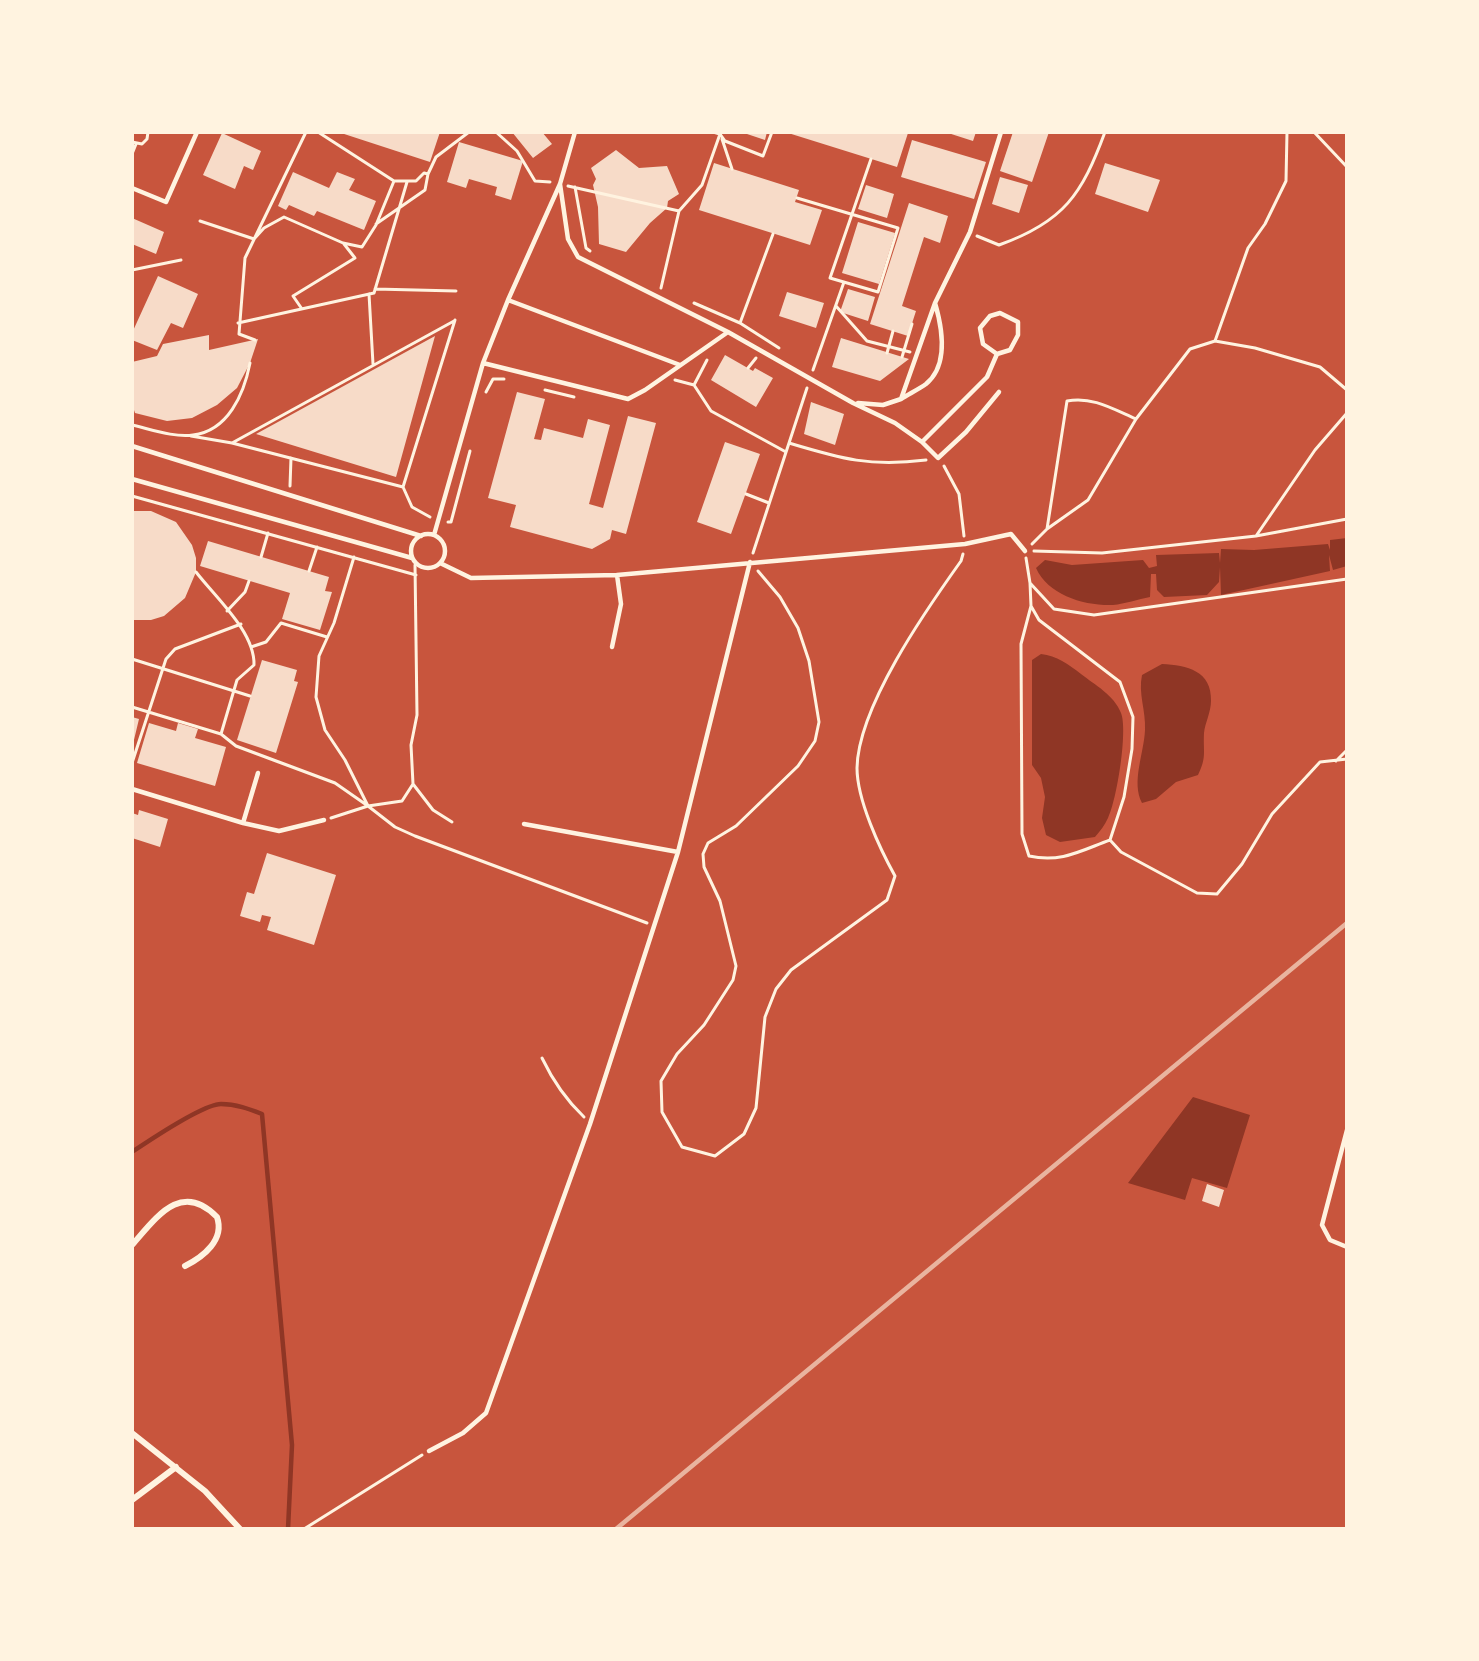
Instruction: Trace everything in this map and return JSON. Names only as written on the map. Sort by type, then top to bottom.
[{"type":"street","points":[[132,1245],[166,1207],[177,1203],[197,1202],[217,1217],[219,1229],[214,1244],[200,1258],[185,1266]]},
{"type":"street","points":[[132,1433],[216,1502],[239,1529]]},
{"type":"street","points":[[132,1500],[176,1467]]},
{"type":"lane","points":[[132,188],[166,202],[196,132]]},
{"type":"lane","points":[[434,535],[483,363],[508,300],[560,184],[575,132]]},
{"type":"lane","points":[[901,399],[935,303],[970,232],[1002,132]]},
{"type":"lane","points":[[560,184],[568,239],[578,257],[728,332],[853,403],[895,423],[922,442],[938,458],[966,432],[999,392]]},
{"type":"lane","points":[[508,300],[680,365]]},
{"type":"lane","points":[[853,403],[883,405],[901,399],[927,383],[934,375],[942,347],[942,326],[935,303]]},
{"type":"lane","points":[[922,442],[987,377],[997,354],[1010,350],[1018,335],[1018,322],[1000,313],[990,316],[980,328],[983,344],[997,354]]},
{"type":"lane","points":[[483,363],[628,399],[645,390],[728,332]]},
{"type":"lane","points":[[132,446],[421,536],[434,535],[443,544],[444,557],[440,563],[428,568],[414,561],[132,479]]},
{"type":"lane","points":[[440,563],[471,578],[617,575],[965,544],[1011,534],[1025,551]]},
{"type":"lane","points":[[414,561],[412,545],[421,536]]},
{"type":"lane","points":[[429,1451],[463,1433],[486,1413],[591,1124],[678,852],[750,562]]},
{"type":"lane","points":[[612,647],[621,604],[617,575]]},
{"type":"lane","points":[[243,823],[258,773]]},
{"type":"lane","points":[[132,789],[243,823],[279,831],[324,820]]},
{"type":"lane","points":[[524,824],[678,852]]},
{"type":"lane","points":[[1347,1130],[1322,1225],[1330,1240],[1347,1247]]},
{"type":"path","points":[[132,154],[134,143],[145,142],[150,132]]},
{"type":"path","points":[[255,340],[238,334],[245,258],[306,132]]},
{"type":"path","points":[[318,132],[394,181],[416,181],[424,173],[428,174]]},
{"type":"path","points":[[376,225],[425,190],[428,174],[436,157],[469,132]]},
{"type":"path","points":[[496,132],[517,151],[535,181],[560,184],[680,211]]},
{"type":"path","points":[[713,132],[720,134],[724,141],[764,156],[772,132]]},
{"type":"path","points":[[970,232],[982,240],[999,245],[1023,237],[1060,213],[1089,175],[1105,132]]},
{"type":"path","points":[[1215,341],[1248,249],[1265,224],[1286,181],[1287,132]]},
{"type":"path","points":[[1314,132],[1347,167]]},
{"type":"path","points":[[720,134],[732,169]]},
{"type":"path","points":[[661,288],[680,211],[702,185],[720,134]]},
{"type":"path","points":[[797,198],[852,214],[898,228],[878,292],[830,278],[852,214],[871,159]]},
{"type":"path","points":[[254,239],[264,228],[284,217],[343,243],[362,247],[376,225],[394,181]]},
{"type":"path","points":[[238,324],[374,293],[407,182]]},
{"type":"path","points":[[574,187],[586,248],[595,254]]},
{"type":"path","points":[[200,221],[254,239]]},
{"type":"path","points":[[691,301],[740,323],[773,234]]},
{"type":"path","points":[[302,309],[293,296],[355,258],[343,243]]},
{"type":"path","points":[[132,270],[181,260]]},
{"type":"path","points":[[789,443],[851,461],[895,464],[938,458],[959,494],[965,544],[961,561],[924,613],[883,684],[862,741],[857,769],[865,805],[884,856],[895,876],[887,900],[790,970],[776,989],[765,1017],[756,1108],[744,1134],[715,1156],[682,1147],[662,1112],[661,1081],[677,1054],[710,1016],[733,980],[736,966],[720,901],[704,867],[703,854],[708,843],[736,826],[798,766],[815,741],[819,722],[809,661],[798,628],[775,590],[750,562],[769,503],[810,379],[844,282]]},
{"type":"path","points":[[651,284],[671,292]]},
{"type":"path","points":[[375,289],[456,291]]},
{"type":"path","points":[[369,294],[374,365]]},
{"type":"path","points":[[836,306],[867,341],[918,355]]},
{"type":"path","points":[[132,425],[232,443],[403,487],[455,320],[232,443]]},
{"type":"path","points":[[902,357],[912,324]]},
{"type":"path","points":[[887,353],[893,331]]},
{"type":"path","points":[[1025,551],[1047,529],[1088,500],[1136,419],[1190,349],[1215,341],[1255,348],[1320,366],[1347,390]]},
{"type":"path","points":[[748,368],[757,357]]},
{"type":"path","points":[[709,358],[694,385],[711,411],[786,452]]},
{"type":"path","points":[[191,436],[211,431],[229,415],[238,402],[250,363]]},
{"type":"path","points":[[1047,529],[1067,402],[1082,398],[1105,405],[1136,419]]},
{"type":"path","points":[[1256,536],[1315,450],[1347,413]]},
{"type":"path","points":[[289,496],[291,458]]},
{"type":"path","points":[[746,494],[769,503]]},
{"type":"path","points":[[132,496],[416,575]]},
{"type":"path","points":[[1025,551],[1102,553],[1256,536],[1347,519]]},
{"type":"path","points":[[261,556],[268,533]]},
{"type":"path","points":[[309,571],[317,547]]},
{"type":"path","points":[[1025,551],[1031,606],[1021,644],[1022,834],[1029,856],[1048,860],[1072,855],[1110,840]]},
{"type":"path","points":[[354,557],[334,623],[319,656],[316,697],[325,730],[345,760],[368,806]]},
{"type":"path","points":[[414,561],[417,715],[411,745],[414,784],[433,810],[452,822]]},
{"type":"path","points":[[196,572],[227,611],[241,624],[251,647],[254,665],[237,681],[221,734]]},
{"type":"path","points":[[1030,583],[1054,609],[1094,615],[1347,579]]},
{"type":"path","points":[[227,611],[246,592],[249,581]]},
{"type":"path","points":[[1031,606],[1039,620],[1120,682],[1133,717],[1132,749],[1124,797],[1110,840]]},
{"type":"path","points":[[251,647],[266,642],[281,623],[327,637]]},
{"type":"path","points":[[132,763],[161,667],[175,650],[241,624]]},
{"type":"path","points":[[132,659],[235,689],[250,696]]},
{"type":"path","points":[[132,706],[221,734],[236,746],[335,783],[395,826],[415,836],[654,926]]},
{"type":"path","points":[[1336,761],[1347,750]]},
{"type":"path","points":[[1110,840],[1121,852],[1197,893],[1217,894],[1242,864],[1272,814],[1320,762],[1347,759]]},
{"type":"path","points":[[324,820],[368,806],[402,801],[414,784]]},
{"type":"path","points":[[542,1058],[552,1079],[568,1102],[591,1124]]},
{"type":"path","points":[[304,1529],[429,1451]]},
{"type":"shaded area","points":[[1347,538],[1347,566],[1333,570],[1329,555],[1330,571],[1221,595],[1220,567],[1219,582],[1207,595],[1164,597],[1157,590],[1156,574],[1151,574],[1150,597],[1113,605],[1090,603],[1068,597],[1049,585],[1036,568],[1045,560],[1072,565],[1143,560],[1149,568],[1157,566],[1156,555],[1219,553],[1220,563],[1221,549],[1254,550],[1328,544],[1330,550],[1330,540]]},
{"type":"shaded area","points":[[1041,654],[1067,664],[1098,686],[1114,701],[1121,713],[1123,734],[1121,765],[1115,796],[1107,821],[1095,837],[1060,842],[1046,835],[1042,818],[1045,797],[1041,778],[1032,765],[1032,660]]},
{"type":"shaded area","points":[[1162,664],[1189,668],[1203,676],[1207,683],[1211,701],[1204,733],[1204,759],[1198,775],[1176,782],[1156,799],[1142,803],[1138,777],[1145,730],[1142,675]]},
{"type":"shaded area","points":[[1193,1097],[1250,1115],[1227,1188],[1192,1178],[1185,1200],[1128,1183]]},
{"type":"building","points":[[338,132],[440,132],[430,162]]},
{"type":"building","points":[[512,132],[542,132],[552,144],[533,158]]},
{"type":"building","points":[[741,132],[767,132],[765,140]]},
{"type":"building","points":[[785,132],[905,132],[908,133],[897,167]]},
{"type":"building","points":[[945,132],[976,132],[973,141]]},
{"type":"building","points":[[1013,132],[1049,132],[1032,182],[1000,171]]},
{"type":"building","points":[[222,133],[261,151],[253,170],[244,166],[235,189],[203,175]]},
{"type":"building","points":[[912,140],[986,162],[974,199],[901,177]]},
{"type":"building","points":[[459,142],[523,161],[511,200],[495,195],[497,187],[469,179],[466,188],[447,182]]},
{"type":"building","points":[[616,150],[639,168],[667,166],[679,194],[668,201],[667,208],[650,223],[626,252],[599,244],[598,207],[593,185],[596,179],[591,168]]},
{"type":"building","points":[[714,163],[799,190],[795,202],[822,210],[810,245],[699,210]]},
{"type":"building","points":[[1105,163],[1160,180],[1148,212],[1095,194]]},
{"type":"building","points":[[293,172],[329,188],[337,172],[355,179],[349,190],[376,201],[364,230],[317,211],[314,216],[289,205],[286,210],[278,206]]},
{"type":"building","points":[[1000,177],[1028,185],[1019,213],[992,204]]},
{"type":"building","points":[[866,185],[894,194],[887,218],[858,209]]},
{"type":"building","points":[[909,203],[948,216],[940,243],[924,237],[902,306],[916,311],[908,336],[870,324]]},
{"type":"building","points":[[132,218],[164,232],[156,254],[132,244]]},
{"type":"building","points":[[858,222],[895,233],[879,284],[842,273]]},
{"type":"building","points":[[158,276],[198,294],[183,328],[171,323],[157,350],[132,340],[132,333]]},
{"type":"building","points":[[848,289],[875,297],[868,321],[840,312]]},
{"type":"building","points":[[787,292],[824,303],[816,328],[779,316]]},
{"type":"building","points":[[209,335],[209,350],[258,339],[250,363],[237,388],[217,405],[192,418],[167,421],[135,413],[132,404],[132,362],[157,356],[163,344]]},
{"type":"building","points":[[435,336],[396,477],[256,434]]},
{"type":"building","points":[[841,338],[909,359],[880,381],[832,367]]},
{"type":"building","points":[[725,355],[753,371],[755,368],[773,378],[756,407],[711,380]]},
{"type":"building","points":[[517,392],[545,399],[534,439],[541,440],[544,428],[583,438],[588,419],[610,425],[589,504],[603,508],[628,416],[656,423],[626,534],[612,530],[610,539],[592,549],[510,527],[516,505],[488,498]]},
{"type":"building","points":[[811,402],[844,414],[835,445],[804,434]]},
{"type":"building","points":[[725,442],[760,454],[731,534],[697,522]]},
{"type":"building","points":[[132,511],[151,511],[176,522],[192,545],[196,558],[196,572],[185,598],[164,616],[151,620],[132,620]]},
{"type":"building","points":[[208,541],[329,577],[325,591],[332,592],[320,630],[282,619],[290,593],[200,566]]},
{"type":"building","points":[[262,660],[297,670],[294,681],[298,682],[276,753],[237,740]]},
{"type":"building","points":[[132,717],[139,719],[133,744],[132,744]]},
{"type":"building","points":[[149,723],[176,731],[178,723],[198,729],[195,738],[226,747],[215,786],[137,763]]},
{"type":"building","points":[[139,810],[168,819],[160,847],[132,838],[132,813],[138,815]]},
{"type":"building","points":[[267,853],[336,875],[314,945],[267,930],[271,917],[262,915],[260,922],[240,916],[247,892],[254,894]]},
{"type":"building","points":[[1207,1184],[1224,1190],[1219,1207],[1202,1201]]},
{"type":"waterway","points":[[132,1152],[176,1124],[213,1106],[232,1105],[262,1114],[292,1445],[288,1529]]},
{"type":"railway","points":[[616,1529],[1347,923]]}]
